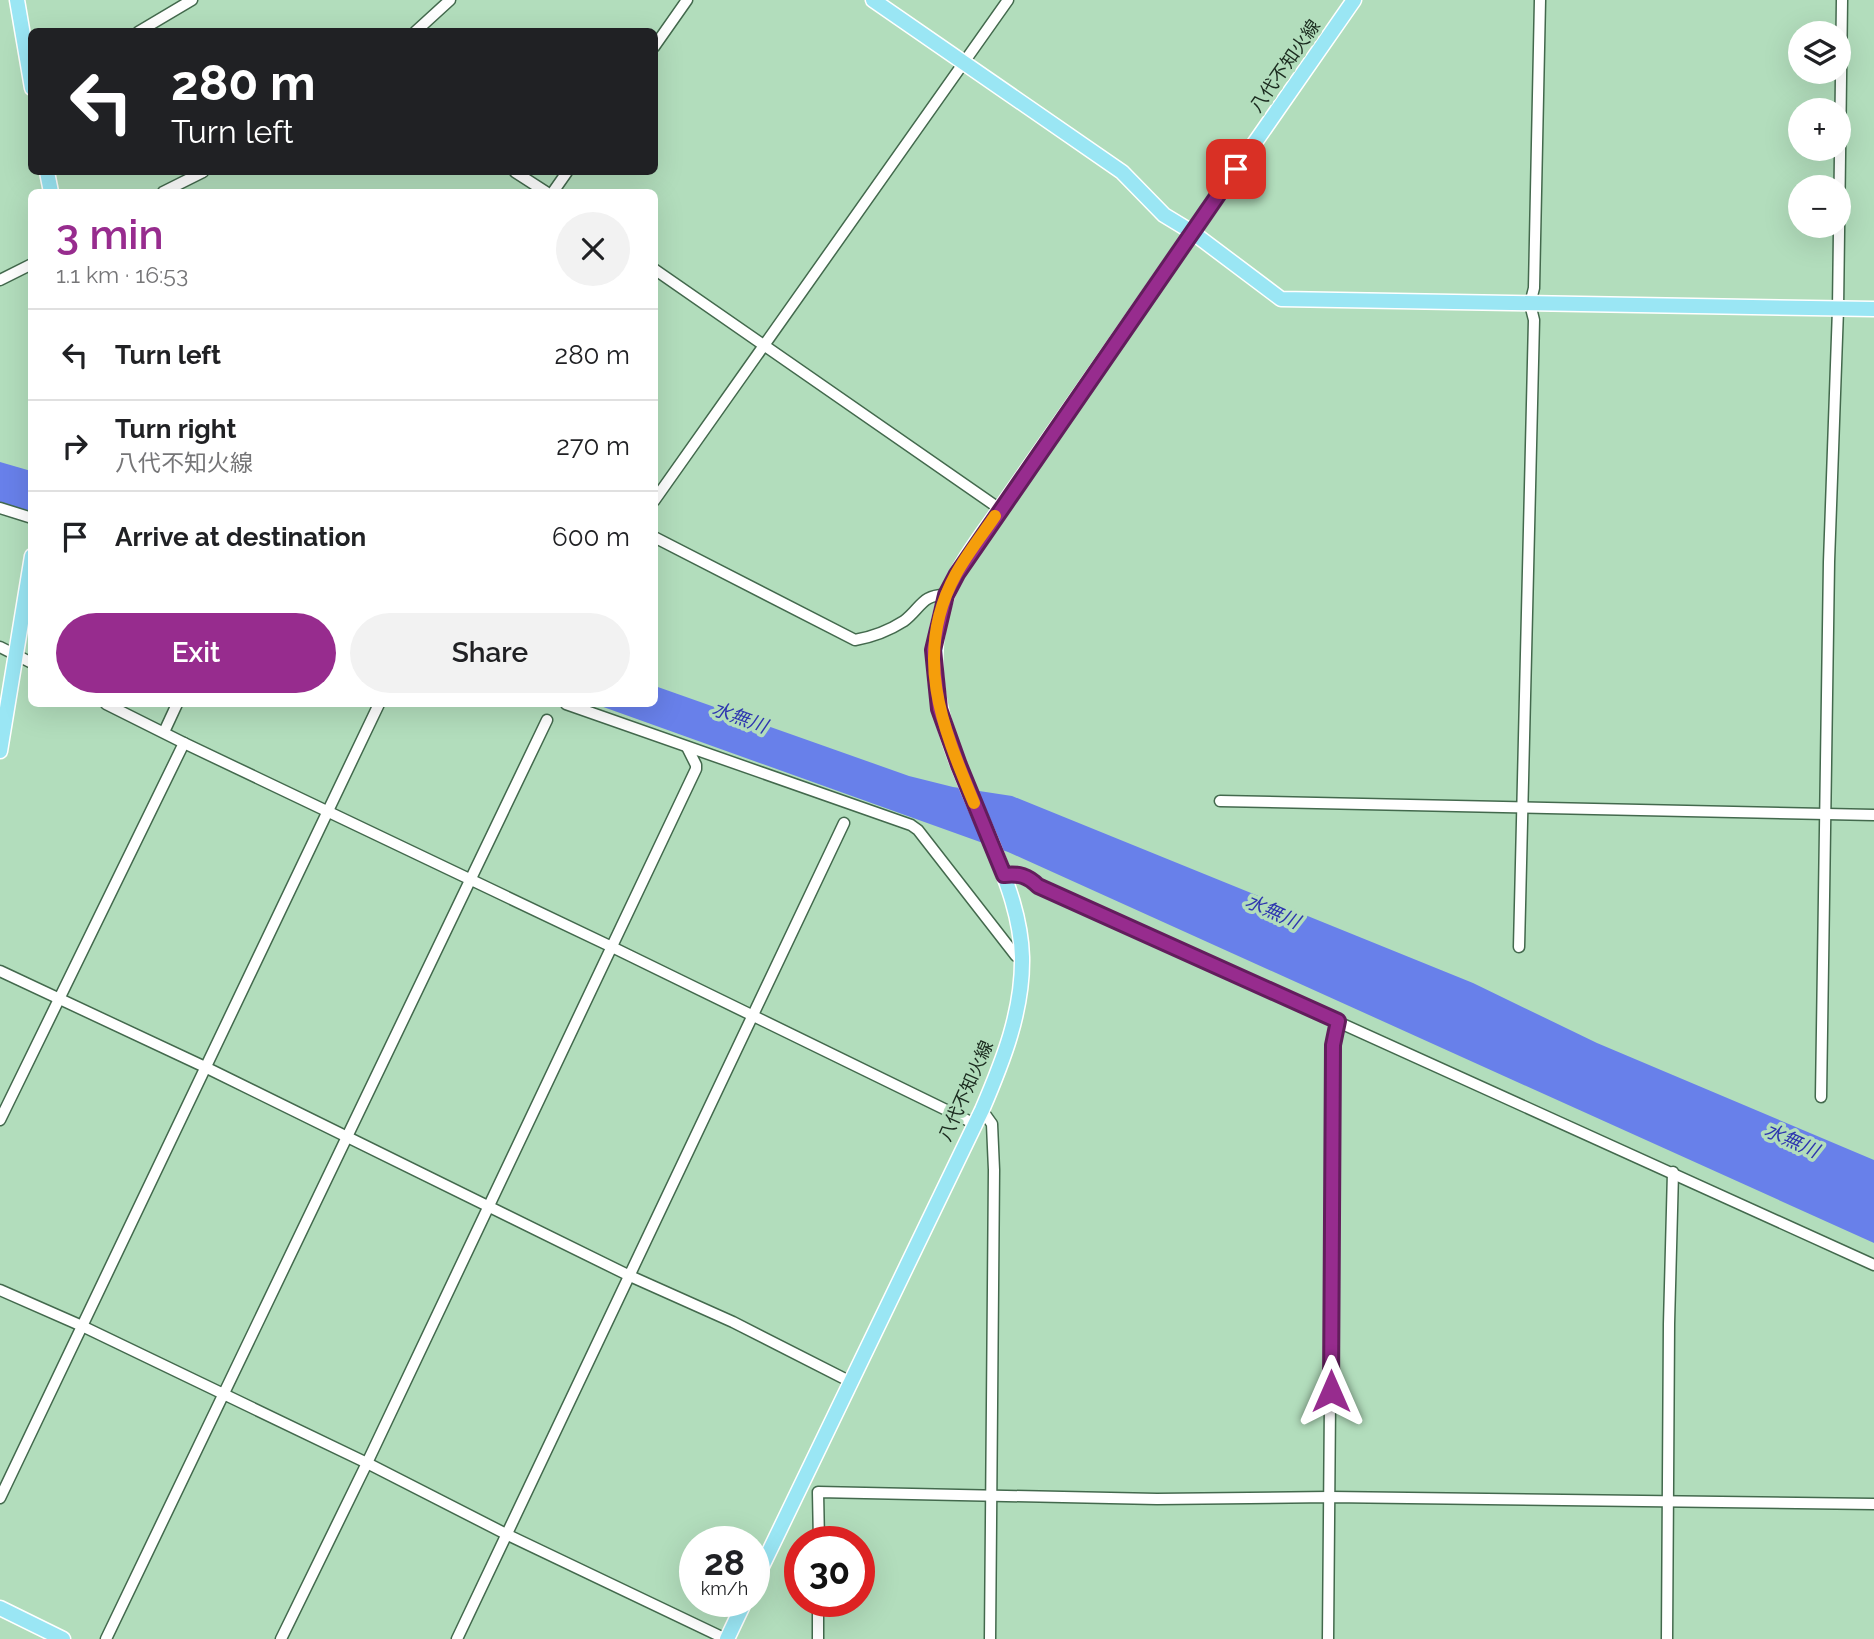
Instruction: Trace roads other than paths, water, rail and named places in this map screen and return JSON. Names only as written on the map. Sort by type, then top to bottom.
[{"type":"main road","points":[[17,0],[28,65]]},
{"type":"main road","points":[[873,0],[1122,172],[1164,215],[1192,232],[1281,299],[1874,309]]},
{"type":"main road","name":"八代不知火線","points":[[770,1550],[982,1110],[1010,1040],[1022,957],[1015,908],[939,709],[933,650],[946,595],[1000,509],[1354,0]]},
{"type":"main road","points":[[0,751],[28,580]]},
{"type":"main road","points":[[0,1608],[63,1639]]},
{"type":"main road","points":[[726,1639],[737,1617]]},
{"type":"street","points":[[145,28],[192,0]]},
{"type":"street","points":[[419,28],[450,0]]},
{"type":"street","points":[[658,41],[687,0]]},
{"type":"street","points":[[658,495],[1008,0]]},
{"type":"street","points":[[1519,947],[1534,320],[1530,304],[1534,288],[1540,0]]},
{"type":"street","points":[[1821,1097],[1829,562],[1838,309],[1842,0]]},
{"type":"street","points":[[169,189],[197,175]]},
{"type":"street","points":[[520,175],[541,189]]},
{"type":"street","points":[[0,280],[28,266]]},
{"type":"street","points":[[658,272],[1000,509]]},
{"type":"street","points":[[0,508],[28,518]]},
{"type":"street","points":[[658,539],[855,640],[885,631],[905,620],[927,598],[946,595]]},
{"type":"street","points":[[0,647],[28,661]]},
{"type":"street","points":[[112,707],[975,1124]]},
{"type":"street","points":[[163,732],[176,707]]},
{"type":"street","points":[[0,1498],[378,707]]},
{"type":"street","points":[[574,707],[911,825],[918,830],[1016,956],[1022,957]]},
{"type":"street","points":[[106,1639],[547,720]]},
{"type":"street","points":[[0,1120],[184,743]]},
{"type":"street","points":[[281,1639],[368,1463],[696,769],[687,747]]},
{"type":"street","points":[[1220,801],[1874,815]]},
{"type":"street","points":[[457,1639],[844,823]]},
{"type":"street","points":[[1003,871],[1031,879],[1038,886],[1094,913],[1874,1265]]},
{"type":"street","points":[[0,971],[205,1067],[630,1276],[733,1322],[851,1381]]},
{"type":"street","points":[[1328,1639],[1333,1045],[1338,1021]]},
{"type":"street","points":[[982,1110],[992,1124],[992,1160],[995,1170],[990,1639]]},
{"type":"street","points":[[1667,1639],[1669,1311],[1673,1172]]},
{"type":"street","points":[[0,1290],[82,1326],[368,1463],[508,1535],[726,1639]]},
{"type":"street","points":[[819,1526],[818,1492],[1157,1499],[1330,1497],[1874,1504]]},
{"type":"street","points":[[818,1617],[818,1639]]},
{"type":"water","points":[[0,462],[28,470],[28,510],[0,503]]},
{"type":"water","name":"水無川","points":[[658,687],[909,776],[953,787],[1012,796],[1473,983],[1597,1043],[1874,1160],[1874,1243],[1008,852],[603,707],[658,707]]}]
